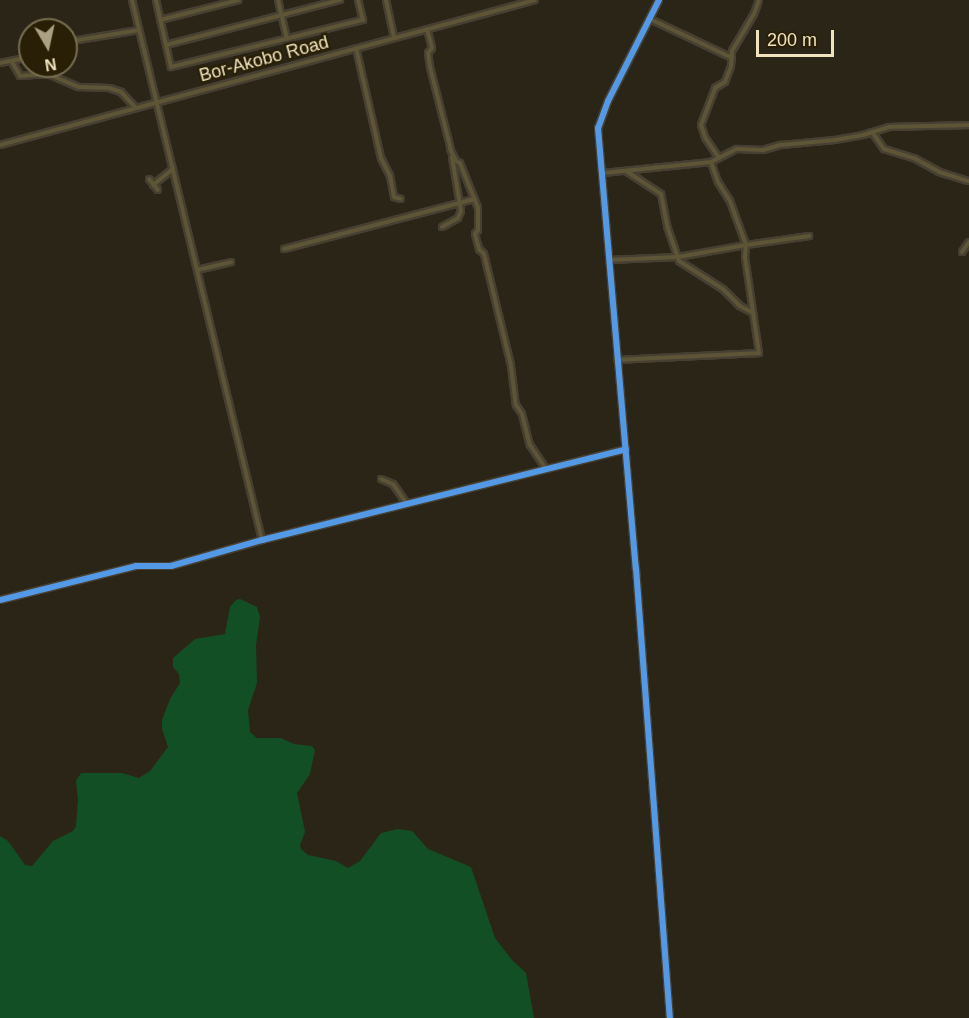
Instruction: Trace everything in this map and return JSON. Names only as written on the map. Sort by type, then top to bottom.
[{"type":"street","points":[[132,0],[262,540]]},
{"type":"street","points":[[156,0],[171,67],[363,20],[358,0]]},
{"type":"street","points":[[160,20],[239,0]]},
{"type":"street","points":[[278,0],[288,39]]},
{"type":"street","points":[[166,45],[340,0]]},
{"type":"street","points":[[386,0],[394,38]]},
{"type":"street","name":"Bor-Akobo Road","points":[[0,145],[427,29],[503,5],[535,0]]},
{"type":"street","points":[[659,0],[602,116],[598,135],[626,449],[670,1018]]},
{"type":"street","points":[[719,158],[705,137],[702,125],[715,88],[725,82],[732,51],[754,14],[759,0]]},
{"type":"street","points":[[650,19],[732,58]]},
{"type":"street","points":[[427,29],[432,48],[428,53],[430,68],[462,203],[458,218],[442,228]]},
{"type":"street","points":[[78,40],[139,30]]},
{"type":"street","points":[[356,48],[381,158],[390,176],[394,197],[401,199]]},
{"type":"street","points":[[0,63],[18,60]]},
{"type":"street","points":[[12,62],[20,76],[48,74],[79,87],[109,88],[121,92],[136,108]]},
{"type":"street","points":[[603,173],[711,162],[737,149],[763,150],[781,145],[835,140],[889,127],[969,125]]},
{"type":"street","points":[[872,132],[884,149],[914,158],[939,172],[969,181]]},
{"type":"street","points":[[450,149],[456,161],[460,163],[478,208],[478,230],[475,234],[479,249],[484,254],[511,366],[516,405],[522,414],[530,445],[546,469]]},
{"type":"street","points":[[618,360],[759,353],[745,256],[746,245],[730,201],[718,182],[716,169],[711,162]]},
{"type":"street","points":[[153,185],[173,170]]},
{"type":"street","points":[[626,171],[661,194],[667,226],[678,257],[723,289],[740,306],[753,313]]},
{"type":"street","points":[[149,179],[158,190]]},
{"type":"street","points":[[284,249],[474,199]]},
{"type":"street","points":[[609,260],[678,257],[809,236]]},
{"type":"street","points":[[962,252],[969,242]]},
{"type":"street","points":[[197,270],[231,262]]},
{"type":"street","points":[[0,600],[136,566],[171,566],[262,540],[626,449]]},
{"type":"street","points":[[381,479],[393,484],[407,504]]},
{"type":"green space","points":[[240,599],[257,607],[260,617],[256,645],[257,683],[248,710],[250,732],[257,738],[281,738],[294,744],[312,746],[315,750],[310,774],[297,793],[305,832],[300,845],[301,849],[308,855],[336,861],[348,868],[360,861],[381,833],[398,829],[412,831],[428,849],[471,867],[495,938],[512,960],[526,973],[534,1018],[0,1018],[0,836],[8,841],[25,865],[32,866],[53,841],[73,831],[76,826],[78,800],[76,781],[81,773],[122,773],[139,778],[150,771],[168,747],[162,729],[162,720],[170,699],[180,683],[179,674],[173,667],[173,658],[195,639],[225,634],[230,607]]},
{"type":"cycle path","points":[[659,0],[608,101],[598,128],[636,568],[670,1018]]},
{"type":"cycle path","points":[[0,600],[136,566],[171,566],[262,540],[626,449]]}]
